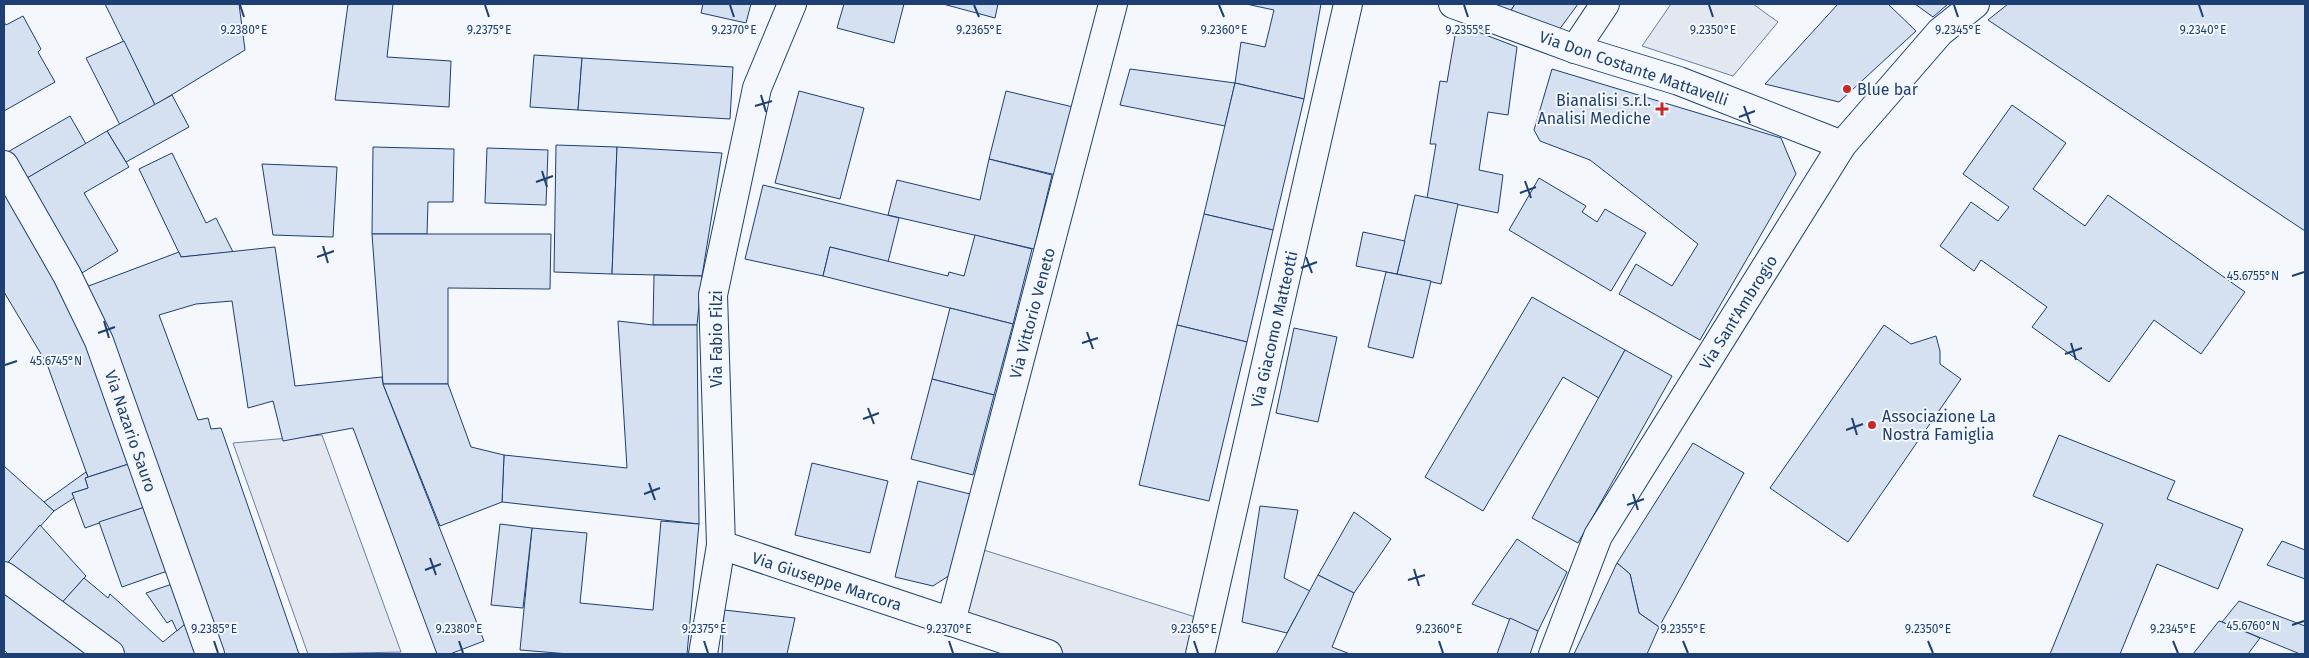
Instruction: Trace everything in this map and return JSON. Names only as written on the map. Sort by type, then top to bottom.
[{"type":"street","name":"Via Fabio Filzi","points":[[703,654],[720,545],[713,295],[757,88],[792,4]]},
{"type":"street","name":"Via Vittorio Veneto","points":[[951,622],[1113,4]]},
{"type":"street","name":"Via Giacomo Matteotti","points":[[1200,654],[1348,4]]},
{"type":"street","name":"Via Don Costante Mattavelli","points":[[1453,4],[1575,49],[1679,81],[1842,145]]},
{"type":"street","points":[[1575,49],[1605,4]]},
{"type":"street","name":"Via Sant'Ambrogio","points":[[1553,654],[1598,536],[1842,145],[1940,32],[1975,4]]},
{"type":"street","name":"Via Nazario Sauro","points":[[4,165],[67,276],[99,341],[210,654]]},
{"type":"street","name":"Via Giuseppe Marcora","points":[[720,545],[1048,654]]},
{"type":"street","points":[[4,576],[110,654]]},
{"type":"shaded area","points":[[1671,4],[1753,4],[1778,22],[1733,76],[1642,46]]},
{"type":"shaded area","points":[[322,435],[401,652],[308,654],[233,443]]},
{"type":"shaded area","points":[[971,546],[1208,621],[1200,654],[1048,654],[951,622]]},
{"type":"building","points":[[105,4],[239,4],[245,50],[155,105]]},
{"type":"building","points":[[348,4],[393,4],[387,57],[451,61],[449,107],[335,100]]},
{"type":"building","points":[[703,4],[751,4],[746,23],[701,13]]},
{"type":"building","points":[[844,4],[904,4],[894,43],[837,28]]},
{"type":"building","points":[[943,4],[998,4],[995,18]]},
{"type":"building","points":[[1246,4],[1321,4],[1304,99],[1235,83],[1241,42],[1265,47],[1274,10]]},
{"type":"building","points":[[1482,4],[1515,4],[1507,17]]},
{"type":"building","points":[[1515,4],[1578,4],[1556,34],[1507,17]]},
{"type":"building","points":[[1838,4],[1888,4],[1916,31],[1839,102],[1765,84]]},
{"type":"building","points":[[1915,4],[1948,4],[1933,17]]},
{"type":"building","points":[[2008,4],[2305,4],[2305,231],[1988,20]]},
{"type":"building","points":[[23,16],[41,49],[38,52],[55,82],[4,111],[4,22],[6,25]]},
{"type":"building","points":[[1457,24],[1517,47],[1508,115],[1488,112],[1479,170],[1503,175],[1498,213],[1427,198],[1436,144],[1430,144],[1440,81],[1447,82]]},
{"type":"building","points":[[124,41],[155,105],[120,125],[86,58]]},
{"type":"building","points":[[534,55],[582,58],[578,110],[530,107]]},
{"type":"building","points":[[582,58],[733,67],[730,119],[578,110]]},
{"type":"building","points":[[1130,69],[1235,83],[1225,126],[1120,105]]},
{"type":"building","points":[[1552,69],[1781,138],[1796,174],[1700,340],[1619,294],[1636,264],[1672,286],[1698,244],[1590,160],[1540,141],[1534,130]]},
{"type":"building","points":[[1235,83],[1304,99],[1273,230],[1204,214]]},
{"type":"building","points":[[799,91],[864,108],[840,199],[775,183]]},
{"type":"building","points":[[1006,91],[1073,107],[1056,175],[989,159]]},
{"type":"building","points":[[172,95],[189,127],[126,162],[107,131]]},
{"type":"building","points":[[2012,105],[2066,143],[2033,189],[2085,226],[2108,195],[2245,292],[2201,354],[2154,320],[2109,382],[2032,327],[2047,307],[1981,260],[1974,271],[1940,246],[1971,202],[1998,221],[2009,207],[1963,174]]},
{"type":"building","points":[[70,116],[86,144],[22,181],[6,153]]},
{"type":"building","points":[[107,131],[129,167],[84,193],[118,251],[77,276],[22,181]]},
{"type":"building","points":[[556,145],[617,147],[612,274],[554,272]]},
{"type":"building","points":[[373,147],[454,149],[453,202],[428,202],[427,234],[372,234]]},
{"type":"building","points":[[617,147],[722,153],[702,276],[612,274]]},
{"type":"building","points":[[487,148],[548,150],[546,205],[485,203]]},
{"type":"building","points":[[172,153],[206,223],[216,218],[233,252],[181,257],[139,169]]},
{"type":"building","points":[[989,159],[1052,175],[1034,249],[888,215],[897,180],[980,200]]},
{"type":"building","points":[[262,164],[337,167],[333,237],[273,235]]},
{"type":"building","points":[[1539,178],[1586,206],[1582,212],[1597,222],[1605,209],[1646,233],[1611,291],[1509,230]]},
{"type":"building","points":[[4,183],[92,343],[135,462],[88,477],[47,364],[4,292]]},
{"type":"building","points":[[763,185],[899,218],[888,262],[830,247],[823,276],[745,259]]},
{"type":"building","points":[[1415,195],[1458,204],[1441,284],[1397,274]]},
{"type":"building","points":[[1204,214],[1273,230],[1247,342],[1177,325]]},
{"type":"building","points":[[1363,232],[1405,241],[1397,274],[1356,266]]},
{"type":"building","points":[[372,234],[551,234],[550,289],[448,288],[448,384],[383,384]]},
{"type":"building","points":[[975,235],[1032,249],[1013,324],[823,276],[830,247],[948,276],[949,272],[964,276]]},
{"type":"building","points":[[275,247],[295,386],[382,377],[383,384],[484,641],[450,654],[437,654],[353,428],[283,441],[273,401],[248,408],[232,301],[196,304],[159,315],[198,420],[208,418],[211,429],[221,428],[299,654],[219,654],[86,287],[179,252],[181,257]]},
{"type":"building","points":[[1386,272],[1431,281],[1413,358],[1368,347]]},
{"type":"building","points":[[654,275],[702,276],[697,325],[653,325]]},
{"type":"building","points":[[1532,297],[1625,350],[1599,398],[1563,377],[1483,511],[1425,477]]},
{"type":"building","points":[[950,308],[1013,324],[994,395],[932,379]]},
{"type":"building","points":[[618,321],[653,325],[697,325],[699,524],[502,502],[504,455],[627,468]]},
{"type":"building","points":[[1177,325],[1247,342],[1209,501],[1139,485]]},
{"type":"building","name":"Associazione La Nostra Famiglia","points":[[1884,325],[1911,344],[1936,336],[1940,351],[1940,364],[1961,379],[1848,542],[1770,488]]},
{"type":"building","points":[[1294,328],[1337,337],[1318,422],[1276,413]]},
{"type":"building","points":[[1625,350],[1672,376],[1578,543],[1532,518]]},
{"type":"building","points":[[932,379],[994,395],[973,475],[911,459]]},
{"type":"building","points":[[383,384],[448,384],[471,447],[504,455],[502,502],[440,526]]},
{"type":"building","points":[[2059,435],[2175,481],[2167,499],[2243,529],[2218,589],[2157,564],[2120,654],[2050,654],[2103,524],[2033,496]]},
{"type":"building","points":[[1693,443],[1744,473],[1659,627],[1639,613],[1630,574],[1617,563]]},
{"type":"building","points":[[135,462],[151,505],[85,528],[72,493],[88,488],[85,478]]},
{"type":"building","points":[[812,463],[888,481],[870,553],[795,535]]},
{"type":"building","points":[[4,466],[54,511],[4,567]]},
{"type":"building","points":[[86,472],[88,477],[85,478],[88,488],[72,493],[74,498],[54,511],[44,502]]},
{"type":"building","points":[[918,481],[970,494],[950,575],[933,586],[895,577]]},
{"type":"building","points":[[151,505],[173,569],[122,587],[99,522]]},
{"type":"building","points":[[1260,506],[1298,510],[1284,578],[1310,591],[1287,633],[1242,622]]},
{"type":"building","points":[[1354,512],[1391,539],[1354,593],[1318,575]]},
{"type":"building","points":[[661,521],[699,524],[687,654],[569,654],[520,650],[532,528],[587,533],[580,603],[653,610]]},
{"type":"building","points":[[500,524],[532,528],[523,608],[491,605]]},
{"type":"building","points":[[40,525],[86,576],[58,607],[4,567]]},
{"type":"building","points":[[1517,539],[1567,572],[1538,631],[1472,604]]},
{"type":"building","points":[[2282,541],[2305,550],[2305,579],[2267,565]]},
{"type":"building","points":[[1617,563],[1630,574],[1639,613],[1659,627],[1647,654],[1574,654]]},
{"type":"building","points":[[1318,575],[1354,593],[1332,647],[1350,654],[1276,654]]},
{"type":"building","points":[[84,578],[108,598],[110,594],[163,642],[186,623],[202,654],[118,654],[58,607]]},
{"type":"building","points":[[172,584],[186,623],[177,631],[172,620],[167,623],[146,593]]},
{"type":"building","points":[[4,592],[95,654],[8,654],[4,650]]},
{"type":"building","points":[[2239,601],[2305,626],[2305,654],[2300,654],[2222,622]]},
{"type":"building","points":[[724,610],[795,618],[787,654],[722,654]]},
{"type":"building","points":[[1510,618],[1538,631],[1530,654],[1497,654]]},
{"type":"building","points":[[2219,621],[2260,638],[2248,654],[2193,654]]},
{"type":"place","name":"Blue bar","points":[[1847,89]]},
{"type":"place","name":"Bianalisi s.r.l. Analisi Mediche","points":[[1662,109]]},
{"type":"place","name":"Associazione La Nostra Famiglia","points":[[1872,425]]}]
